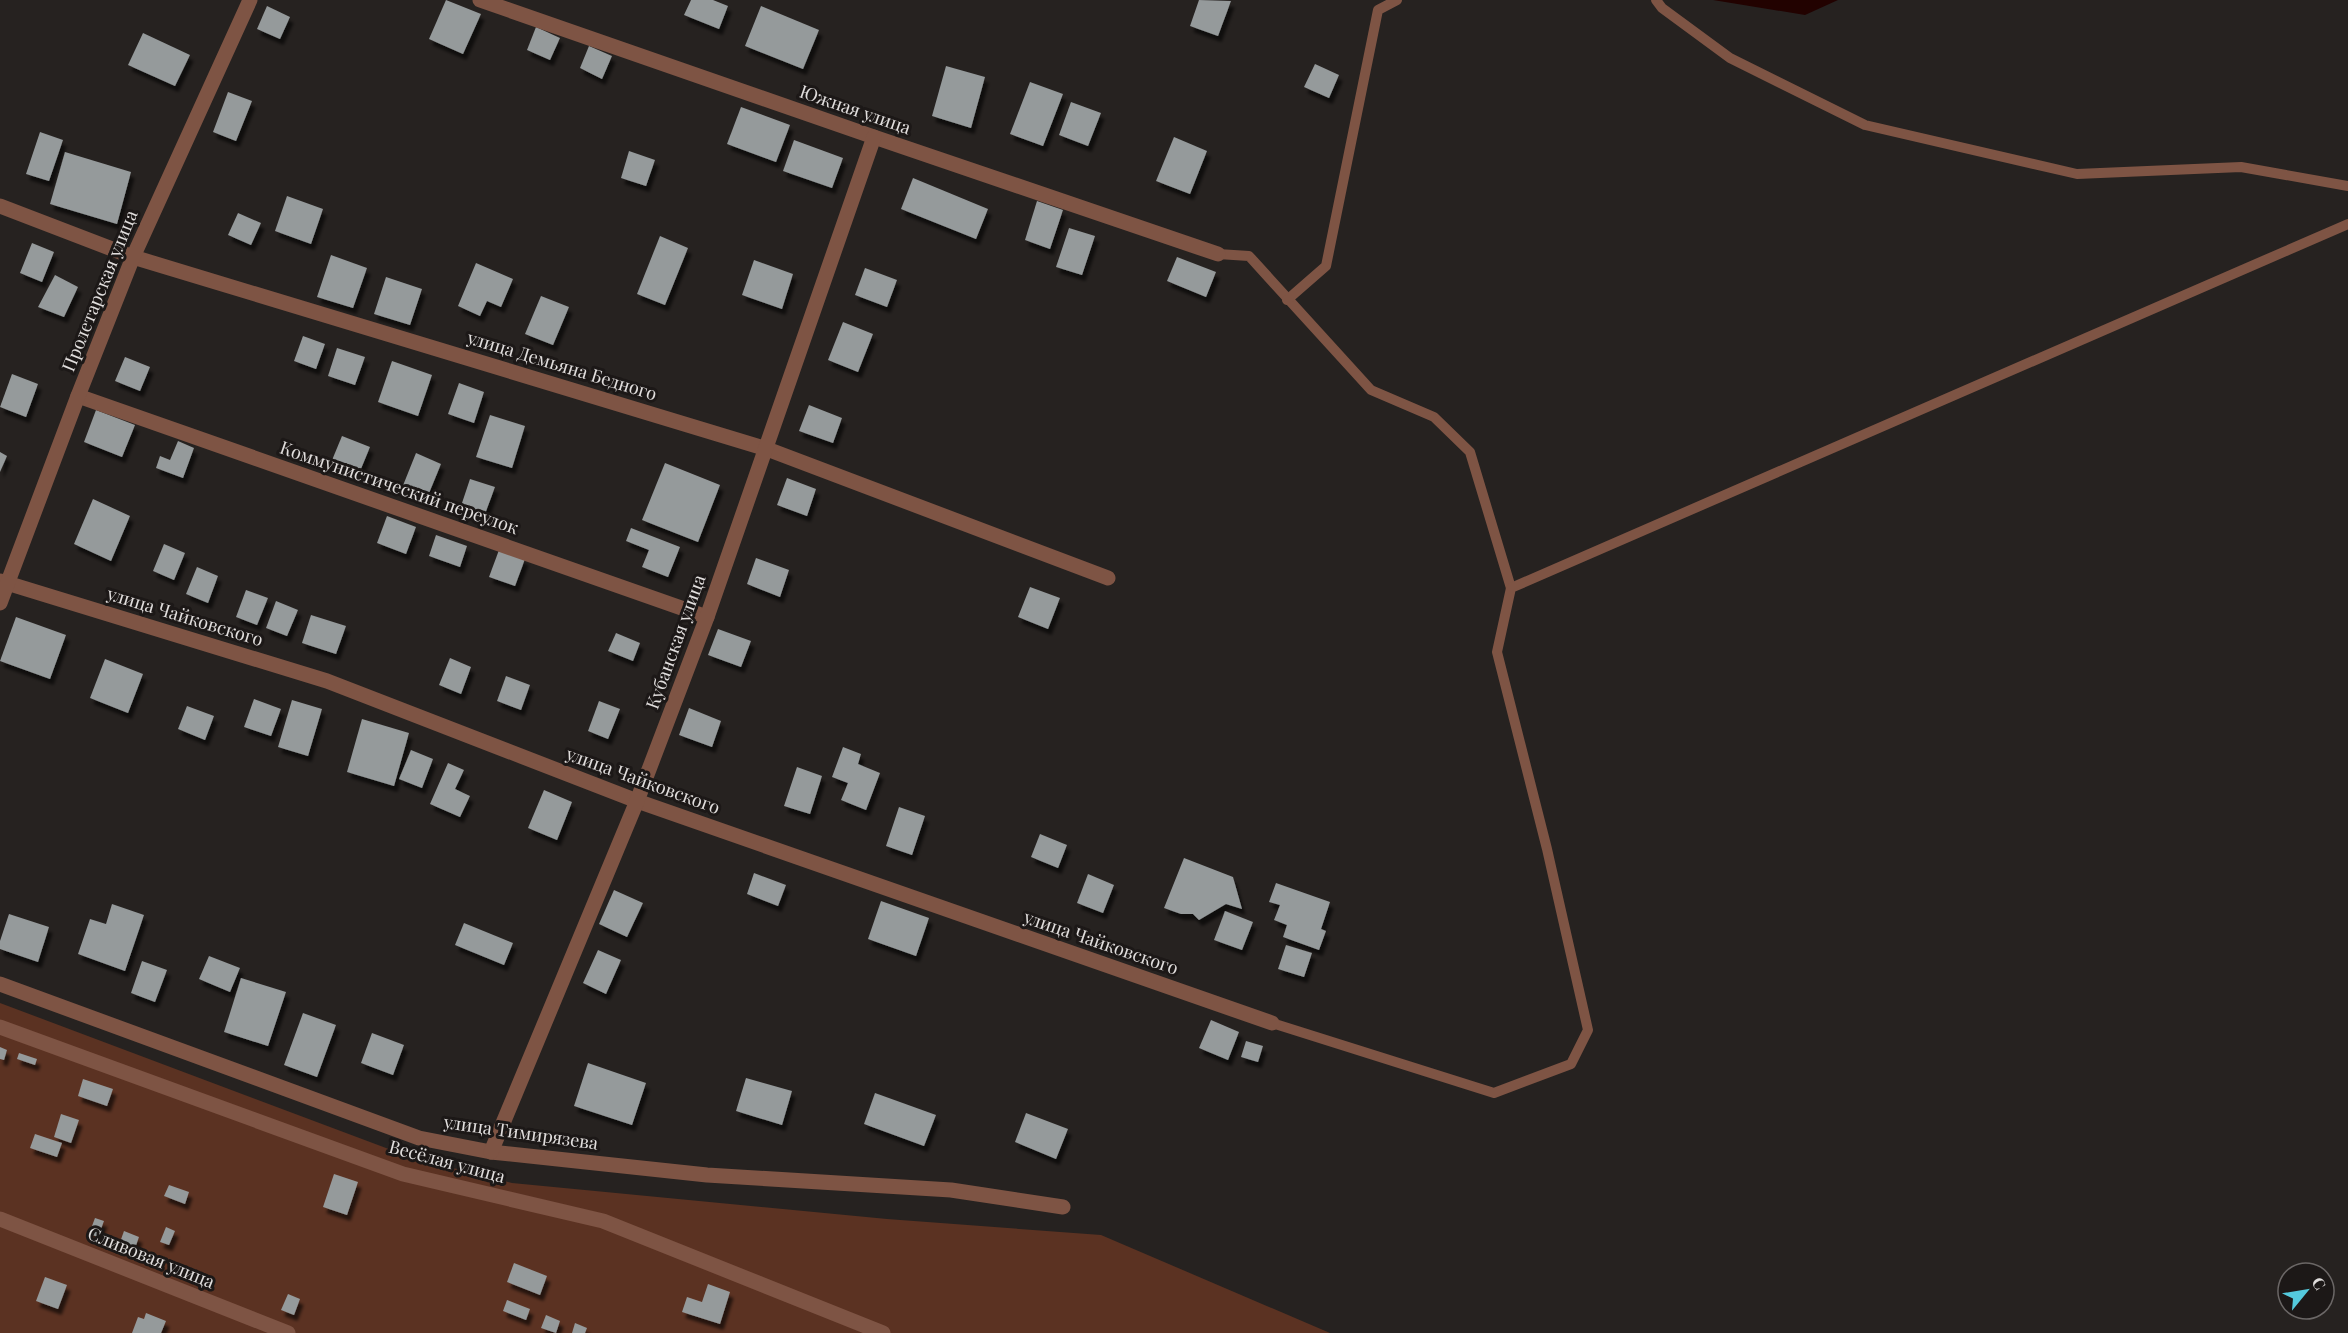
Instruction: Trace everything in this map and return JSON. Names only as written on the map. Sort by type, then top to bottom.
[{"type":"street","name":"Пролетарская улица","points":[[0,603],[4,582],[133,257],[250,0]]},
{"type":"street","name":"Южная улица","points":[[480,0],[874,138],[1218,254]]},
{"type":"street","name":"Кубанская улица","points":[[491,1152],[637,801],[707,617],[874,138]]},
{"type":"street","name":"улица Демьяна Бедного","points":[[0,206],[133,257],[767,449],[1108,578]]},
{"type":"street","name":"Коммунистический переулок","points":[[78,396],[707,617]]},
{"type":"street","name":"улица Чайковского","points":[[4,582],[327,681],[637,801],[1272,1023]]},
{"type":"street","name":"улица Тимирязева","points":[[0,984],[419,1138],[491,1152],[707,1175],[951,1190],[1063,1207]]},
{"type":"street","name":"Весёлая улица","points":[[0,1027],[404,1174],[603,1221],[883,1333]]},
{"type":"street","name":"Сливовая улица","points":[[0,1219],[288,1333]]},
{"type":"lane","points":[[1287,300],[1326,266],[1378,10],[1397,0]]},
{"type":"lane","points":[[1656,0],[1662,8],[1730,58],[1865,125],[2077,174],[2241,167],[2348,186]]},
{"type":"lane","points":[[1510,588],[2348,224]]},
{"type":"lane","points":[[1218,254],[1249,256],[1371,390],[1434,417],[1470,452],[1510,588],[1497,652],[1547,849],[1588,1030],[1571,1064],[1494,1094],[1272,1023]]},
{"type":"shaded area","points":[[1713,0],[1838,0],[1805,15]]},
{"type":"shaded area","points":[[0,1003],[410,1157],[512,1183],[887,1219],[1101,1235],[1330,1333],[0,1333]]},
{"type":"building","points":[[446,0],[481,14],[463,54],[429,39]]},
{"type":"building","points":[[691,0],[713,0],[728,6],[719,29],[684,15]]},
{"type":"building","points":[[1199,0],[1231,1],[1218,36],[1190,26]]},
{"type":"building","points":[[267,6],[290,17],[280,39],[257,29]]},
{"type":"building","points":[[761,6],[819,30],[803,69],[745,46]]},
{"type":"building","points":[[536,27],[560,38],[550,60],[527,50]]},
{"type":"building","points":[[143,33],[190,55],[175,86],[128,65]]},
{"type":"building","points":[[589,46],[612,56],[602,79],[580,68]]},
{"type":"building","points":[[1315,64],[1339,75],[1329,98],[1304,87]]},
{"type":"building","points":[[946,66],[985,77],[971,128],[932,116]]},
{"type":"building","points":[[1030,82],[1063,94],[1043,146],[1010,134]]},
{"type":"building","points":[[228,92],[252,101],[236,141],[213,132]]},
{"type":"building","points":[[1071,102],[1101,113],[1088,146],[1059,135]]},
{"type":"building","points":[[741,107],[790,125],[776,162],[727,144]]},
{"type":"building","points":[[40,132],[63,140],[49,181],[26,174]]},
{"type":"building","points":[[1174,137],[1207,151],[1190,194],[1156,181]]},
{"type":"building","points":[[794,140],[843,158],[832,188],[783,171]]},
{"type":"building","points":[[629,151],[655,160],[646,186],[621,178]]},
{"type":"building","points":[[65,152],[131,172],[117,224],[50,204]]},
{"type":"building","points":[[913,178],[988,209],[976,239],[901,209]]},
{"type":"building","points":[[287,196],[323,209],[311,244],[275,231]]},
{"type":"building","points":[[1037,201],[1063,210],[1050,249],[1025,240]]},
{"type":"building","points":[[238,213],[261,223],[251,245],[228,235]]},
{"type":"building","points":[[1069,228],[1095,236],[1082,275],[1056,267]]},
{"type":"building","points":[[660,236],[688,248],[665,305],[637,294]]},
{"type":"building","points":[[32,243],[54,252],[42,282],[20,273]]},
{"type":"building","points":[[331,255],[367,268],[353,308],[317,297]]},
{"type":"building","points":[[1177,257],[1216,272],[1206,297],[1167,281]]},
{"type":"building","points":[[754,260],[793,274],[782,309],[742,295]]},
{"type":"building","points":[[476,263],[513,279],[501,307],[487,301],[480,316],[458,306]]},
{"type":"building","points":[[865,268],[897,280],[887,307],[855,295]]},
{"type":"building","points":[[55,275],[78,287],[64,317],[38,307]]},
{"type":"building","points":[[386,277],[422,289],[410,325],[374,314]]},
{"type":"building","points":[[541,296],[569,307],[553,345],[525,334]]},
{"type":"building","points":[[843,322],[873,334],[858,372],[828,360]]},
{"type":"building","points":[[303,336],[325,344],[316,369],[294,361]]},
{"type":"building","points":[[337,348],[365,357],[355,385],[328,376]]},
{"type":"building","points":[[125,357],[150,367],[140,391],[115,381]]},
{"type":"building","points":[[392,361],[432,375],[418,416],[378,402]]},
{"type":"building","points":[[12,374],[38,384],[26,417],[0,407]]},
{"type":"building","points":[[459,383],[484,392],[474,423],[448,414]]},
{"type":"building","points":[[809,405],[842,418],[833,443],[799,431]]},
{"type":"building","points":[[96,410],[135,425],[122,457],[84,442]]},
{"type":"building","points":[[490,415],[525,426],[512,468],[476,457]]},
{"type":"building","points":[[342,436],[370,447],[358,476],[330,465]]},
{"type":"building","points":[[178,441],[194,448],[183,478],[156,468],[160,456],[170,460]]},
{"type":"building","points":[[0,452],[7,456],[0,472]]},
{"type":"building","points":[[416,453],[441,464],[427,498],[402,488]]},
{"type":"building","points":[[665,463],[720,485],[698,542],[642,520]]},
{"type":"building","points":[[787,478],[816,489],[807,516],[777,505]]},
{"type":"building","points":[[470,479],[495,487],[485,514],[461,506]]},
{"type":"building","points":[[93,499],[130,516],[111,561],[74,544]]},
{"type":"building","points":[[387,516],[416,527],[406,554],[377,543]]},
{"type":"building","points":[[631,528],[680,547],[668,577],[642,567],[649,550],[626,541]]},
{"type":"building","points":[[436,535],[467,546],[460,567],[429,556]]},
{"type":"building","points":[[164,544],[185,553],[174,580],[153,571]]},
{"type":"building","points":[[499,550],[525,559],[515,586],[489,577]]},
{"type":"building","points":[[756,558],[789,570],[780,597],[747,584]]},
{"type":"building","points":[[197,567],[218,576],[208,603],[186,594]]},
{"type":"building","points":[[1030,587],[1060,598],[1048,629],[1018,617]]},
{"type":"building","points":[[246,590],[268,598],[257,625],[236,617]]},
{"type":"building","points":[[276,601],[298,610],[287,636],[266,628]]},
{"type":"building","points":[[311,615],[346,626],[336,654],[302,643]]},
{"type":"building","points":[[16,617],[66,635],[50,679],[0,661]]},
{"type":"building","points":[[718,629],[751,641],[741,667],[708,655]]},
{"type":"building","points":[[616,633],[640,643],[633,661],[608,651]]},
{"type":"building","points":[[450,658],[471,667],[461,694],[439,685]]},
{"type":"building","points":[[105,659],[143,674],[128,713],[90,698]]},
{"type":"building","points":[[506,676],[530,685],[521,710],[497,701]]},
{"type":"building","points":[[254,699],[281,709],[271,736],[244,727]]},
{"type":"building","points":[[292,700],[322,709],[308,756],[278,747]]},
{"type":"building","points":[[599,701],[620,709],[608,739],[588,731]]},
{"type":"building","points":[[187,706],[214,716],[205,740],[178,729]]},
{"type":"building","points":[[689,708],[721,721],[712,747],[679,735]]},
{"type":"building","points":[[362,719],[409,733],[394,786],[347,772]]},
{"type":"building","points":[[843,747],[861,754],[858,764],[880,773],[866,810],[841,800],[848,783],[832,777]]},
{"type":"building","points":[[411,750],[433,759],[422,788],[399,779]]},
{"type":"building","points":[[448,763],[464,770],[455,789],[470,796],[460,817],[430,804]]},
{"type":"building","points":[[797,767],[822,776],[810,814],[784,806]]},
{"type":"building","points":[[544,790],[572,802],[557,840],[528,828]]},
{"type":"building","points":[[899,807],[925,816],[912,855],[886,846]]},
{"type":"building","points":[[1040,834],[1067,845],[1058,868],[1031,857]]},
{"type":"building","points":[[1184,858],[1233,877],[1242,909],[1226,904],[1199,920],[1193,914],[1181,914],[1164,908]]},
{"type":"building","points":[[754,873],[786,885],[778,906],[747,894]]},
{"type":"building","points":[[1088,874],[1114,885],[1103,913],[1077,903]]},
{"type":"building","points":[[1276,883],[1330,902],[1321,929],[1326,931],[1319,950],[1283,937],[1287,925],[1274,920],[1280,905],[1269,902]]},
{"type":"building","points":[[614,890],[643,903],[627,937],[599,924]]},
{"type":"building","points":[[881,901],[929,918],[916,956],[868,939]]},
{"type":"building","points":[[112,904],[144,915],[125,971],[78,954],[90,919],[106,924]]},
{"type":"building","points":[[1225,911],[1253,922],[1242,950],[1214,940]]},
{"type":"building","points":[[9,914],[49,927],[38,962],[0,949],[0,941]]},
{"type":"building","points":[[464,923],[513,943],[504,965],[455,945]]},
{"type":"building","points":[[1286,945],[1312,953],[1304,977],[1278,969]]},
{"type":"building","points":[[598,950],[621,960],[606,994],[583,983]]},
{"type":"building","points":[[209,956],[240,968],[230,992],[199,979]]},
{"type":"building","points":[[142,961],[167,970],[155,1002],[131,993]]},
{"type":"building","points":[[241,978],[286,992],[268,1046],[224,1032]]},
{"type":"building","points":[[303,1013],[336,1025],[317,1077],[284,1065]]},
{"type":"building","points":[[1211,1020],[1239,1032],[1228,1060],[1199,1048]]},
{"type":"building","points":[[372,1033],[404,1045],[393,1075],[361,1063]]},
{"type":"building","points":[[1246,1041],[1263,1046],[1258,1062],[1241,1057]]},
{"type":"building","points":[[0,1047],[7,1050],[4,1060],[0,1059]]},
{"type":"building","points":[[19,1053],[37,1059],[35,1065],[17,1059]]},
{"type":"building","points":[[588,1063],[646,1083],[632,1125],[574,1106]]},
{"type":"building","points":[[746,1078],[792,1091],[782,1125],[736,1111]]},
{"type":"building","points":[[83,1079],[113,1089],[107,1106],[78,1096]]},
{"type":"building","points":[[875,1093],[936,1115],[924,1146],[864,1124]]},
{"type":"building","points":[[1026,1113],[1068,1129],[1056,1159],[1015,1142]]},
{"type":"building","points":[[61,1114],[79,1120],[71,1143],[54,1137]]},
{"type":"building","points":[[35,1134],[62,1143],[57,1157],[30,1148]]},
{"type":"building","points":[[334,1174],[358,1182],[347,1215],[323,1207]]},
{"type":"building","points":[[169,1185],[189,1192],[185,1204],[164,1196]]},
{"type":"building","points":[[95,1218],[104,1221],[98,1237],[89,1234]]},
{"type":"building","points":[[166,1227],[175,1231],[169,1245],[160,1242]]},
{"type":"building","points":[[124,1231],[139,1237],[134,1251],[119,1245]]},
{"type":"building","points":[[514,1263],[547,1276],[540,1295],[507,1282]]},
{"type":"building","points":[[45,1277],[67,1285],[58,1309],[36,1301]]},
{"type":"building","points":[[708,1284],[730,1292],[720,1324],[682,1312],[687,1297],[702,1302]]},
{"type":"building","points":[[288,1294],[300,1299],[294,1315],[281,1310]]},
{"type":"building","points":[[507,1300],[530,1309],[526,1320],[503,1311]]},
{"type":"building","points":[[146,1313],[166,1321],[161,1333],[132,1333],[138,1317],[144,1319]]},
{"type":"building","points":[[546,1315],[560,1321],[556,1333],[541,1328]]},
{"type":"building","points":[[575,1323],[587,1328],[585,1333],[572,1333]]}]
